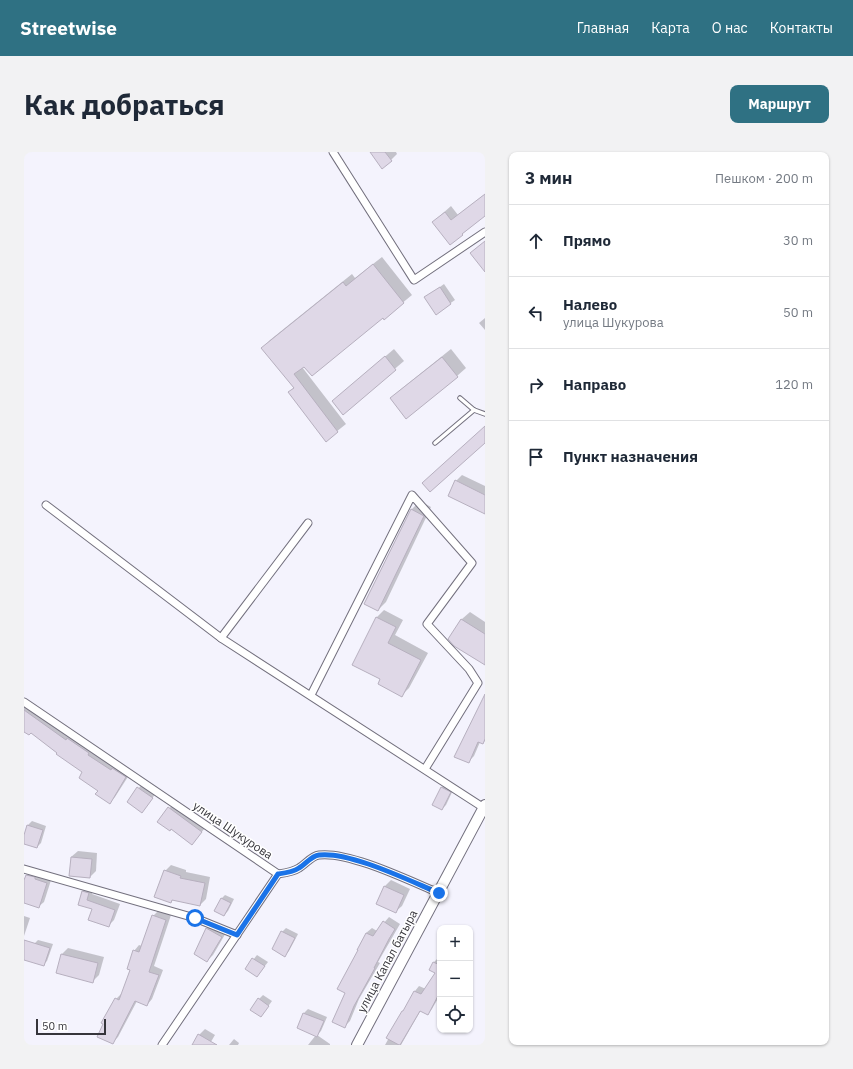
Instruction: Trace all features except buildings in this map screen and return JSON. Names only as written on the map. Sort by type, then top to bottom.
[{"type":"main road","name":"улица Капал батыра","points":[[357,1045],[484,806]]},
{"type":"street","points":[[333,152],[414,280],[485,232]]},
{"type":"street","points":[[311,695],[412,494],[472,563],[427,624],[469,669],[478,683],[425,770]]},
{"type":"street","points":[[46,505],[221,638],[425,770],[484,806]]},
{"type":"street","points":[[221,638],[308,523]]},
{"type":"street","name":"улица Шукурова","points":[[24,702],[278,874],[162,1045]]},
{"type":"street","points":[[278,874],[295,871],[301,868],[312,857],[318,855],[328,855],[359,861],[439,893]]},
{"type":"street","points":[[24,869],[195,918],[237,935]]},
{"type":"lane","points":[[460,398],[474,410],[485,414]]},
{"type":"lane","points":[[435,444],[474,410]]},
{"type":"route","points":[[195,918],[237,935],[278,874],[295,871],[301,868],[312,857],[318,855],[339,856],[359,861],[439,893]]}]
